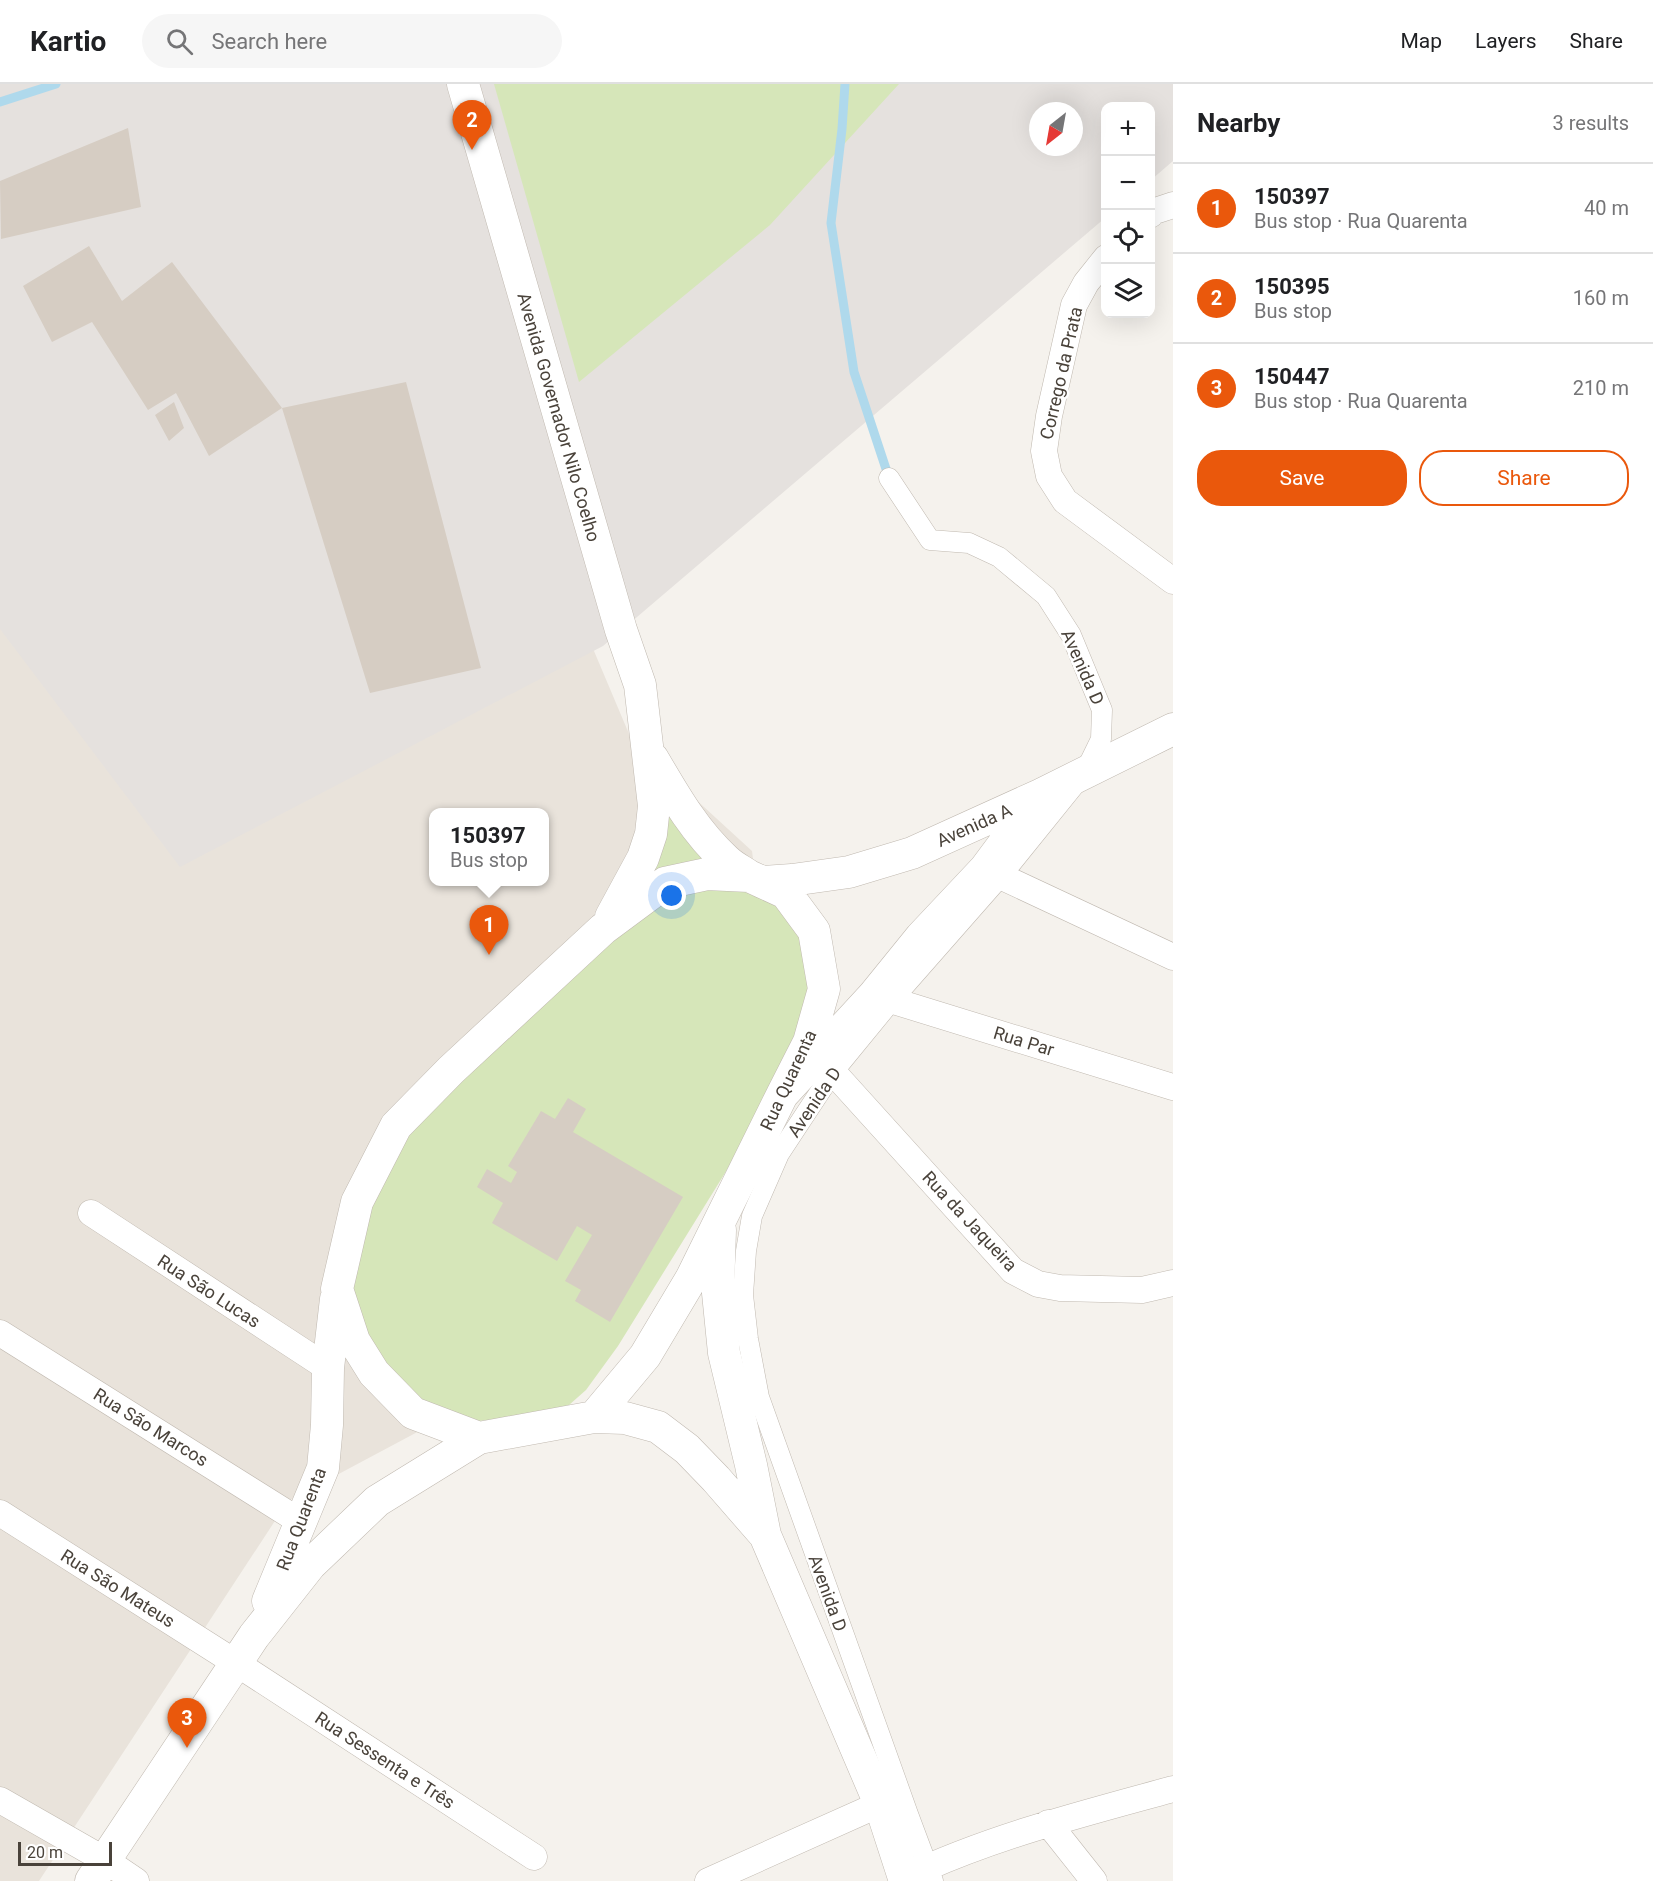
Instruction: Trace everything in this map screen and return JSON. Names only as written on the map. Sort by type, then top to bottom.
[{"type":"street","name":"Avenida Governador Nilo Coelho","points":[[463,84],[621,630],[640,685],[654,806],[651,834],[643,858],[603,929]]},
{"type":"street","points":[[1155,211],[1173,205]]},
{"type":"street","name":"Corrego da Prata","points":[[1101,264],[1086,283],[1074,305],[1049,416],[1044,451],[1048,476],[1065,501],[1173,581]]},
{"type":"street","name":"Avenida D","points":[[889,478],[930,540],[969,543],[999,557],[1046,596],[1071,635],[1102,710],[1101,740],[1085,772],[993,873],[921,937],[883,997],[820,1070],[752,1216],[746,1251],[743,1295],[748,1339],[759,1397],[918,1877]]},
{"type":"street","name":"Avenida A","points":[[756,879],[792,880],[849,872],[912,853],[1040,795],[1173,729]]},
{"type":"street","points":[[649,750],[680,804],[701,834],[727,862],[756,879]]},
{"type":"street","name":"Avenida D","points":[[993,873],[1040,795]]},
{"type":"street","points":[[993,873],[1173,957]]},
{"type":"street","name":"Rua Quarenta","points":[[98,1871],[254,1636],[310,1565],[377,1501],[479,1438],[594,1418],[645,1356],[691,1279],[808,1042],[824,989],[814,931],[786,893],[756,879],[707,874],[665,883],[603,929],[451,1070],[396,1126],[357,1202],[337,1289],[328,1368],[327,1425],[323,1468],[254,1636]]},
{"type":"street","name":"Rua Par","points":[[883,997],[1173,1087]]},
{"type":"street","name":"Avenida D","points":[[782,1095],[820,1070]]},
{"type":"street","name":"Rua da Jaqueira","points":[[820,1070],[1013,1271],[1038,1284],[1060,1288],[1142,1290],[1173,1284]]},
{"type":"street","name":"Rua São Lucas","points":[[91,1213],[328,1368]]},
{"type":"street","name":"Avenida D","points":[[721,1220],[718,1293],[724,1353],[765,1535],[880,1804],[918,1877]]},
{"type":"street","points":[[337,1289],[354,1341],[374,1373],[413,1413],[479,1438]]},
{"type":"street","name":"Rua São Marcos","points":[[0,1333],[301,1522]]},
{"type":"street","name":"Avenida D","points":[[594,1418],[625,1418],[658,1427],[687,1449],[765,1535]]},
{"type":"street","name":"Rua São Mateus","points":[[0,1513],[236,1663]]},
{"type":"street","name":"Rua Sessenta e Três","points":[[236,1663],[534,1857]]},
{"type":"street","points":[[918,1877],[1048,1823],[1173,1789]]},
{"type":"street","points":[[0,1800],[98,1871],[136,1881]]},
{"type":"street","points":[[708,1881],[880,1804]]},
{"type":"street","points":[[1048,1823],[1094,1881]]},
{"type":"shaded area","points":[[0,84],[1173,84],[1173,161],[1155,177],[1155,102],[1101,102],[1101,221],[603,646],[180,867],[0,629]]},
{"type":"shaded area","points":[[0,466],[572,636],[594,651],[632,741],[752,851],[754,867],[485,1396],[288,1501],[39,1881],[0,1881]]},
{"type":"green space","points":[[494,84],[899,84],[770,225],[579,382]]},
{"type":"green space","points":[[649,775],[715,865],[657,877],[638,868]]},
{"type":"green space","points":[[701,884],[736,886],[763,896],[785,913],[802,935],[808,987],[803,1021],[768,1099],[725,1173],[618,1346],[586,1390],[569,1405],[532,1416],[457,1423],[389,1389],[336,1281],[351,1191],[626,915]]},
{"type":"building","points":[[128,128],[141,207],[1,239],[0,181]]},
{"type":"building","points":[[89,246],[122,301],[172,262],[282,408],[209,456],[176,393],[148,410],[92,322],[52,342],[23,286]]},
{"type":"building","points":[[406,382],[481,668],[370,693],[282,408]]},
{"type":"building","points":[[174,402],[184,428],[169,441],[155,415]]},
{"type":"building","points":[[568,1098],[586,1109],[573,1132],[683,1197],[610,1322],[575,1301],[581,1290],[565,1281],[592,1235],[577,1226],[557,1261],[492,1223],[503,1203],[477,1187],[487,1169],[511,1183],[517,1172],[508,1166],[541,1111],[555,1119]]},
{"type":"waterway","points":[[0,102],[56,84]]},
{"type":"waterway","points":[[845,84],[831,223],[854,372],[889,478]]},
{"type":"place","name":"150395","points":[[472,150]]},
{"type":"place","name":"150397","points":[[489,955]]},
{"type":"place","name":"150447","points":[[187,1748]]}]
